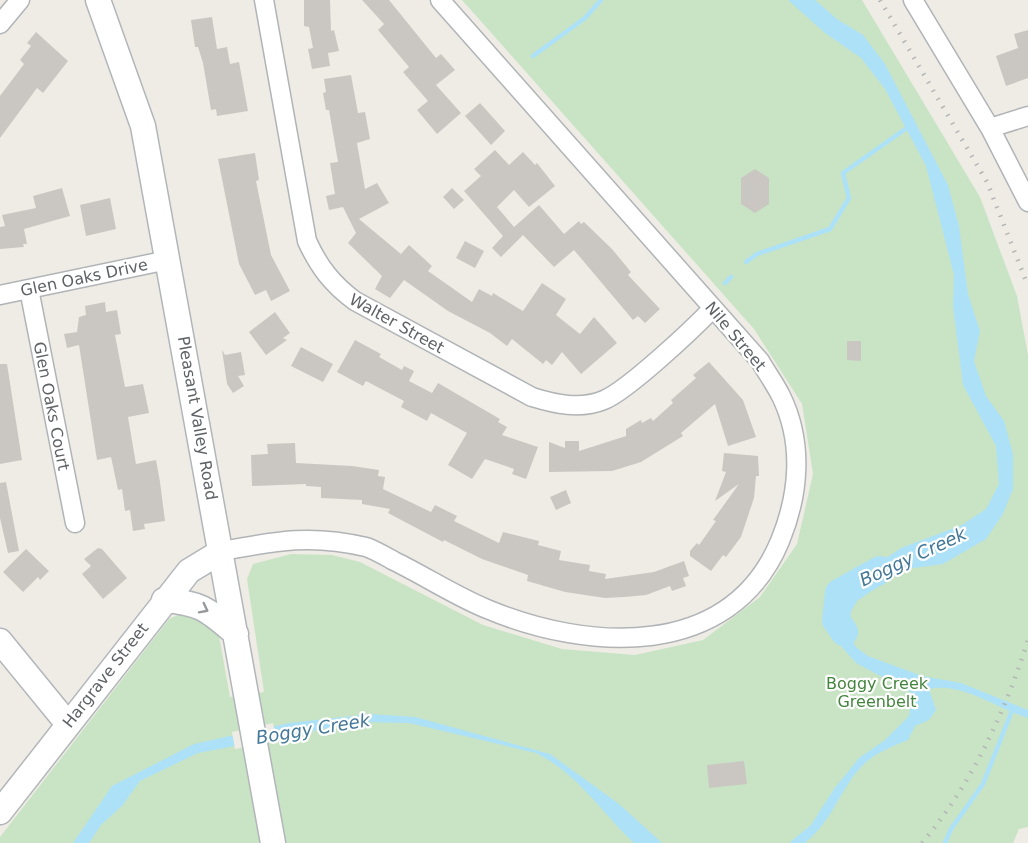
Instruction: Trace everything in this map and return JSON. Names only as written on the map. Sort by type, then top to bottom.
[{"type":"main road","name":"Pleasant Valley Road","points":[[98,0],[143,126],[222,551],[273,843]]},
{"type":"main road","name":"Hargrave Street","points":[[0,812],[164,600],[189,571],[222,551]]},
{"type":"main road","points":[[164,600],[188,602],[207,608],[236,634]]},
{"type":"main road","points":[[0,641],[67,723]]},
{"type":"street","points":[[0,24],[20,0]]},
{"type":"street","name":"Walter Street","points":[[264,0],[307,241],[318,265],[336,287],[355,301],[532,397],[556,405],[581,405],[604,400],[625,386],[713,308]]},
{"type":"street","name":"Nile Street","points":[[222,551],[286,538],[327,539],[369,548],[486,609],[535,627],[585,638],[637,639],[688,628],[725,609],[752,584],[776,550],[790,515],[797,480],[794,436],[782,396],[760,361],[440,0]]},
{"type":"street","points":[[913,0],[990,128],[1028,202]]},
{"type":"street","points":[[990,128],[1028,116]]},
{"type":"street","name":"Glen Oaks Drive","points":[[0,295],[168,260]]},
{"type":"street","name":"Glen Oaks Court","points":[[29,289],[75,523]]},
{"type":"green space","name":"Boggy Creek Greenbelt","points":[[462,0],[862,0],[980,197],[1017,296],[1028,355],[1028,827],[1019,829],[1013,843],[0,843],[0,837],[169,619],[192,608],[218,630],[230,697],[264,692],[247,579],[253,564],[291,554],[332,555],[360,562],[483,625],[562,649],[635,655],[703,640],[760,597],[797,544],[813,474],[802,404],[754,329]]},
{"type":"water","points":[[788,0],[815,0],[837,19],[863,35],[885,64],[948,185],[959,226],[968,294],[980,331],[974,361],[986,396],[1004,421],[1013,454],[1013,489],[1003,514],[986,539],[943,564],[907,569],[883,583],[857,601],[843,625],[856,647],[868,656],[922,676],[961,683],[1028,710],[1028,718],[954,689],[929,689],[936,710],[929,720],[915,726],[908,740],[879,753],[863,765],[848,783],[823,824],[805,843],[789,843],[811,825],[834,789],[859,758],[885,740],[909,716],[912,693],[856,663],[839,644],[829,616],[833,600],[863,574],[901,548],[962,525],[986,509],[999,484],[996,446],[963,385],[953,307],[954,275],[926,166],[885,89],[861,58],[825,33]]},
{"type":"water","points":[[370,714],[415,717],[550,754],[619,804],[662,843],[634,843],[577,782],[551,761],[536,753],[409,723],[361,722],[198,753],[140,781],[122,806],[101,825],[89,843],[73,843],[112,786],[194,744],[289,723]]},
{"type":"pier","points":[[273,723],[276,741],[235,749],[232,732]]},
{"type":"building","points":[[304,0],[330,0],[331,31],[334,30],[339,51],[328,53],[330,66],[312,69],[308,49],[313,48],[309,27],[304,26]]},
{"type":"building","points":[[362,0],[389,0],[436,58],[441,54],[455,70],[436,85],[461,113],[437,134],[417,110],[428,101],[403,72],[409,67],[378,30],[384,24]]},
{"type":"building","points":[[212,17],[217,49],[227,47],[230,64],[239,62],[248,111],[217,116],[216,109],[211,110],[203,63],[198,47],[195,47],[191,20]]},
{"type":"building","points":[[1028,30],[1028,78],[1006,86],[996,56],[1018,48],[1014,34]]},
{"type":"building","points":[[36,32],[68,61],[43,93],[37,88],[0,138],[0,96],[24,64],[20,60],[31,46],[27,43]]},
{"type":"building","points":[[351,75],[358,113],[365,112],[370,139],[357,143],[365,189],[377,183],[389,203],[359,219],[401,254],[409,245],[432,266],[428,271],[472,302],[479,289],[492,296],[493,293],[523,311],[542,283],[566,299],[556,315],[580,334],[594,317],[617,343],[581,374],[562,352],[552,365],[546,360],[543,364],[512,339],[507,346],[490,333],[448,311],[404,280],[390,298],[375,289],[382,276],[348,243],[356,233],[343,207],[329,210],[326,196],[335,194],[330,163],[338,162],[329,110],[326,110],[323,93],[326,92],[324,79]]},
{"type":"building","points":[[480,103],[505,131],[491,145],[465,116]]},
{"type":"building","points":[[495,150],[509,165],[523,152],[535,165],[537,163],[555,186],[529,207],[514,190],[497,207],[514,227],[539,205],[564,234],[579,221],[581,224],[584,222],[612,249],[631,272],[628,275],[660,309],[645,323],[638,316],[633,320],[574,250],[554,267],[523,235],[501,257],[492,248],[503,236],[464,191],[481,176],[474,169]]},
{"type":"building","points":[[255,153],[259,180],[256,181],[271,255],[290,291],[271,301],[266,290],[255,295],[239,264],[218,159]]},
{"type":"building","points":[[755,169],[769,178],[769,204],[755,213],[741,204],[741,178]]},
{"type":"building","points":[[62,188],[70,216],[24,229],[27,244],[23,244],[24,247],[0,249],[0,227],[5,226],[2,215],[36,208],[33,196]]},
{"type":"building","points":[[452,188],[464,200],[454,209],[443,197]]},
{"type":"building","points":[[110,198],[116,229],[86,236],[80,205]]},
{"type":"building","points":[[465,241],[484,251],[475,268],[456,258]]},
{"type":"building","points":[[105,302],[106,312],[117,310],[121,334],[115,335],[125,387],[143,384],[149,413],[128,417],[136,464],[156,460],[165,521],[144,524],[145,529],[133,531],[130,510],[125,511],[122,489],[118,490],[111,457],[97,460],[79,345],[67,348],[64,334],[77,332],[79,317],[86,315],[85,306]]},
{"type":"building","points":[[275,312],[290,333],[283,338],[287,340],[266,355],[249,332]]},
{"type":"building","points":[[355,340],[381,354],[379,357],[402,370],[404,366],[414,371],[409,381],[432,393],[438,383],[500,419],[498,422],[507,427],[502,435],[538,447],[526,479],[512,474],[514,469],[485,459],[472,479],[448,465],[467,433],[431,413],[427,421],[401,407],[404,401],[366,381],[363,386],[337,372]]},
{"type":"building","points":[[847,341],[861,341],[861,361],[847,360]]},
{"type":"building","points":[[301,347],[333,364],[323,382],[291,366]]},
{"type":"building","points":[[222,350],[225,355],[241,352],[245,375],[238,376],[244,386],[233,393],[227,384]]},
{"type":"building","points":[[709,362],[743,400],[756,437],[728,446],[715,404],[681,433],[683,436],[641,462],[612,471],[549,472],[549,442],[565,448],[565,441],[579,441],[579,451],[626,436],[626,429],[641,420],[642,423],[651,418],[653,421],[673,403],[671,400],[696,378],[693,375]]},
{"type":"building","points":[[0,364],[7,364],[22,460],[0,464]]},
{"type":"building","points":[[295,443],[296,463],[379,470],[378,476],[385,477],[383,489],[431,512],[435,505],[457,516],[454,521],[499,543],[503,532],[539,541],[538,545],[561,551],[559,560],[590,565],[589,571],[606,574],[605,579],[654,572],[684,561],[689,576],[683,578],[686,586],[672,591],[670,586],[646,595],[605,598],[565,592],[527,581],[528,575],[482,559],[444,540],[443,542],[388,513],[390,509],[362,504],[362,500],[321,498],[321,487],[306,486],[306,484],[252,486],[251,455],[268,454],[267,444]]},
{"type":"building","points":[[724,453],[758,456],[759,476],[756,476],[754,498],[741,537],[726,557],[723,555],[711,571],[690,556],[690,551],[697,543],[699,545],[716,521],[713,520],[739,484],[715,501],[726,472],[722,471]]},
{"type":"building","points":[[6,482],[19,551],[8,553],[0,518],[0,483]]},
{"type":"building","points":[[566,490],[571,503],[556,510],[550,497]]},
{"type":"building","points":[[98,548],[102,549],[127,578],[103,599],[82,574],[91,566],[84,559]]},
{"type":"building","points":[[26,549],[49,571],[40,580],[38,577],[23,592],[3,572]]},
{"type":"building","points":[[744,761],[747,784],[709,788],[707,765]]},
{"type":"waterway","points":[[533,56],[585,18],[601,0]]},
{"type":"waterway","points":[[746,262],[757,254],[830,229],[849,198],[843,173],[911,125]]},
{"type":"waterway","points":[[725,283],[731,277]]},
{"type":"waterway","name":"Boggy Creek","points":[[844,632],[836,620],[839,593],[880,570]]},
{"type":"waterway","points":[[945,843],[951,829],[983,784],[1013,708]]},
{"type":"railway","points":[[880,0],[987,182],[1028,286]]},
{"type":"railway","points":[[922,843],[956,797],[985,747],[1009,694],[1028,640]]}]
